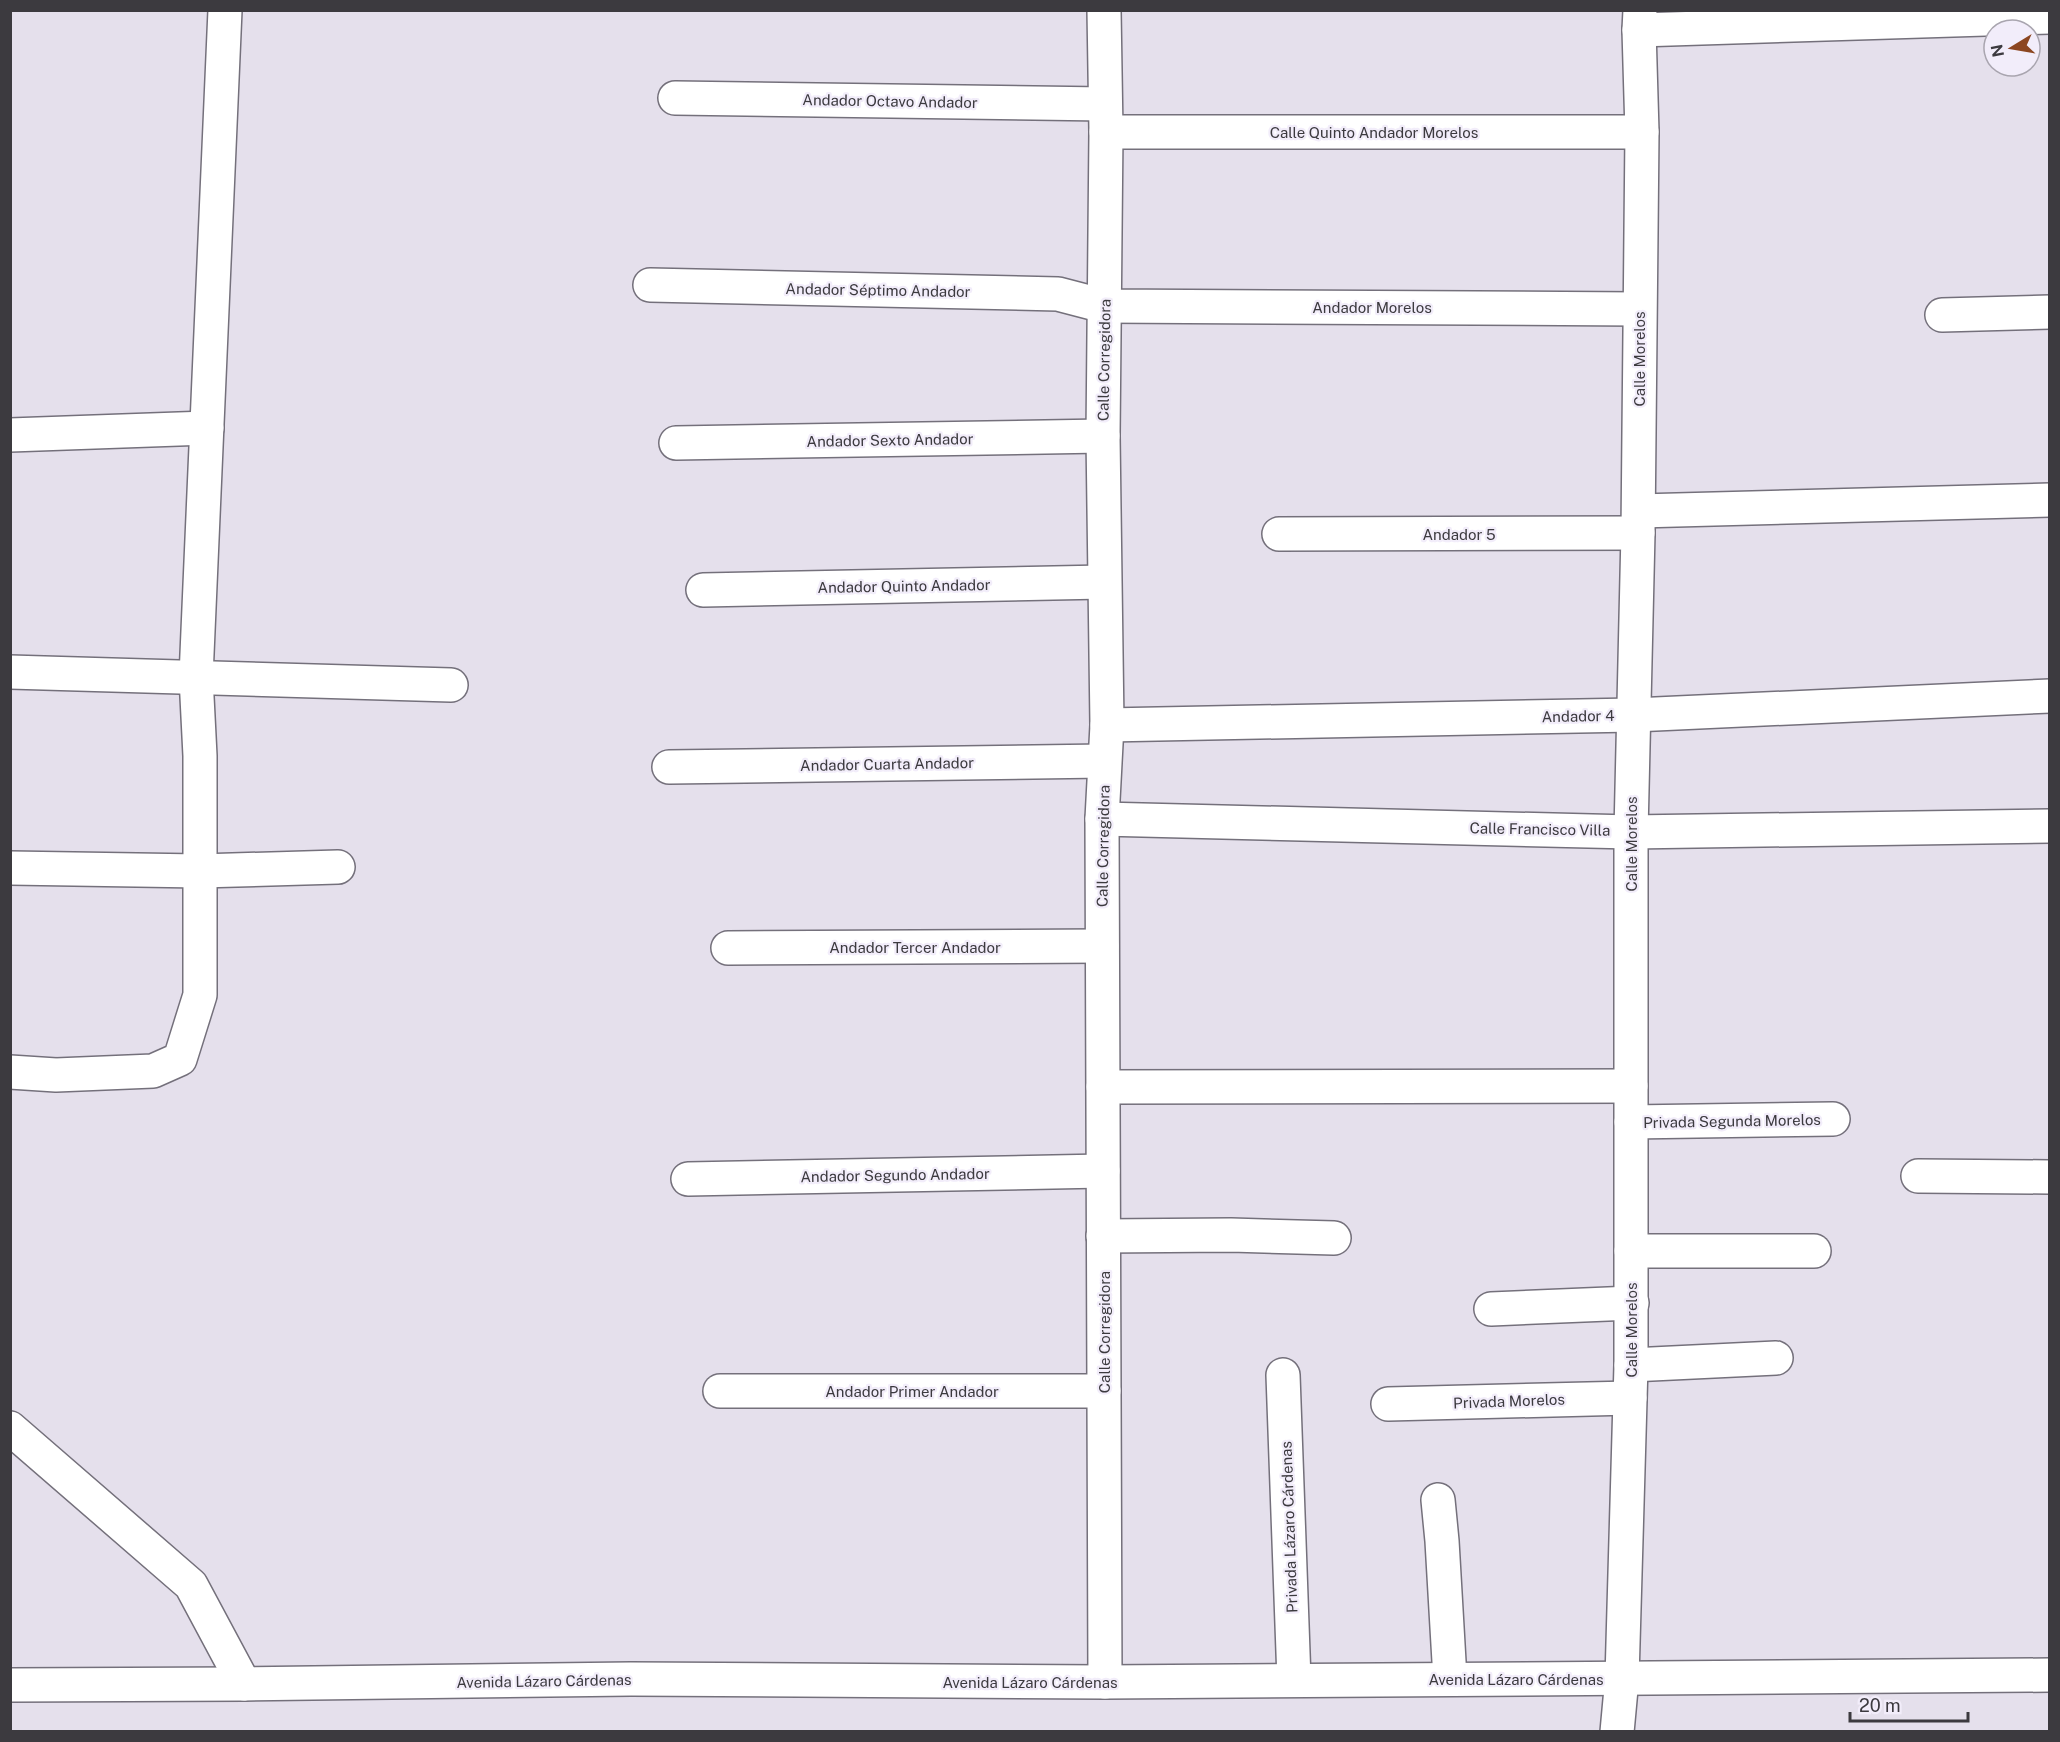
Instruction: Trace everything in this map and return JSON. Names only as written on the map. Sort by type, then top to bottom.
[{"type":"street","points":[[10,1072],[56,1075],[153,1071],[180,1059],[200,994],[200,756],[196,676],[225,10]]},
{"type":"street","name":"Calle Corregidora","points":[[1104,10],[1103,436],[1107,725],[1102,819],[1102,1087],[1105,1682]]},
{"type":"street","points":[[1639,20],[2049,17]]},
{"type":"street","name":"Calle Morelos","points":[[1617,1731],[1622,1678],[1632,1303],[1631,831],[1639,522],[1642,132],[1639,20]]},
{"type":"street","name":"Andador Octavo Andador","points":[[675,98],[1105,118]]},
{"type":"street","name":"Calle Quinto Andador Morelos","points":[[1105,118],[1642,132]]},
{"type":"street","name":"Andador Séptimo Andador","points":[[650,285],[1058,294],[1104,306]]},
{"type":"street","name":"Andador Morelos","points":[[1104,306],[1640,309]]},
{"type":"street","points":[[1942,315],[2049,312]]},
{"type":"street","points":[[10,435],[207,428]]},
{"type":"street","name":"Andador Sexto Andador","points":[[676,443],[1103,436]]},
{"type":"street","name":"Andador 5","points":[[1279,534],[1639,522],[2049,500]]},
{"type":"street","name":"Andador Quinto Andador","points":[[704,590],[1104,582]]},
{"type":"street","points":[[10,672],[451,684]]},
{"type":"street","name":"Andador 4","points":[[1107,725],[1634,715],[2049,696]]},
{"type":"street","name":"Andador Cuarta Andador","points":[[669,767],[1104,760]]},
{"type":"street","name":"Calle Francisco Villa","points":[[1102,819],[1631,831],[2049,826]]},
{"type":"street","points":[[10,868],[200,871],[338,867]]},
{"type":"street","name":"Andador Tercer Andador","points":[[728,948],[1102,946]]},
{"type":"street","points":[[1102,1087],[1631,1086]]},
{"type":"street","name":"Privada Segunda Morelos","points":[[1631,1122],[1833,1119]]},
{"type":"street","name":"Andador Segundo Andador","points":[[688,1179],[1103,1171]]},
{"type":"street","points":[[1918,1176],[2049,1178]]},
{"type":"street","points":[[1104,1236],[1231,1235],[1334,1238]]},
{"type":"street","points":[[1631,1251],[1814,1251]]},
{"type":"street","points":[[1491,1309],[1632,1303]]},
{"type":"street","points":[[1631,1365],[1776,1358]]},
{"type":"street","name":"Privada Lázaro Cárdenas","points":[[1283,1375],[1294,1680]]},
{"type":"street","name":"Andador Primer Andador","points":[[720,1391],[1104,1391]]},
{"type":"street","name":"Privada Morelos","points":[[1388,1404],[1630,1398]]},
{"type":"street","points":[[10,1428],[190,1585],[244,1684]]},
{"type":"street","points":[[1438,1500],[1450,1679]]},
{"type":"street","name":"Avenida Lázaro Cárdenas","points":[[10,1685],[631,1679],[1105,1682],[2049,1676]]}]
